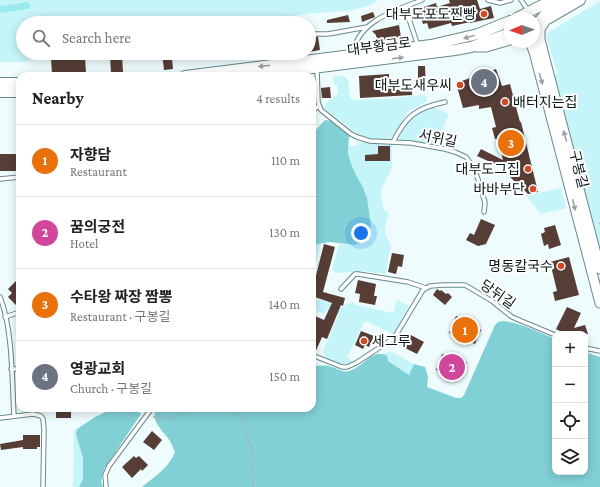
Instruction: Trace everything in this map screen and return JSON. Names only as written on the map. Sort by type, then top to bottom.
[{"type":"main road","points":[[523,12],[527,8],[552,0]]},
{"type":"main road","points":[[540,19],[550,10],[565,0]]},
{"type":"main road","points":[[540,21],[549,18],[580,0]]},
{"type":"main road","name":"대부황금로","points":[[219,72],[418,47],[460,39],[478,34],[504,24]]},
{"type":"main road","name":"대부황금로","points":[[266,72],[313,61],[455,50],[471,47],[504,35]]},
{"type":"main road","points":[[0,83],[16,83]]},
{"type":"main road","points":[[0,92],[16,92]]},
{"type":"street","name":"구봉길","points":[[540,29],[549,18]]},
{"type":"street","points":[[471,47],[486,47],[504,42]]},
{"type":"street","name":"구봉길","points":[[535,48],[600,269]]},
{"type":"street","name":"구봉길","points":[[535,48],[600,303]]},
{"type":"lane","name":"대부황금로","points":[[353,55],[354,47],[364,30],[382,17],[422,0]]},
{"type":"lane","points":[[488,0],[500,3],[511,0]]},
{"type":"lane","points":[[522,0],[527,8]]},
{"type":"lane","name":"대부황금로","points":[[405,6],[418,47]]},
{"type":"lane","name":"대부황금로","points":[[316,34],[328,34],[368,27]]},
{"type":"lane","points":[[313,61],[314,72]]},
{"type":"lane","points":[[316,88],[318,106]]},
{"type":"lane","name":"서위길","points":[[393,142],[402,126],[411,115],[423,108],[445,102]]},
{"type":"lane","name":"서위길","points":[[318,106],[324,113],[357,138],[370,141],[393,142],[445,149],[466,157],[474,168],[481,188],[485,203],[484,212]]},
{"type":"lane","points":[[0,179],[16,177]]},
{"type":"lane","name":"당뒤길","points":[[341,289],[355,274],[401,281],[426,288],[443,285],[465,285],[492,301],[512,317],[552,334]]},
{"type":"lane","points":[[316,357],[346,368],[356,364],[394,338],[418,297],[426,288]]},
{"type":"lane","points":[[0,297],[6,317],[14,416]]},
{"type":"lane","points":[[6,317],[16,313]]},
{"type":"lane","points":[[588,349],[600,351]]},
{"type":"lane","points":[[11,369],[16,369]]},
{"type":"lane","points":[[106,487],[105,475],[109,466],[149,412]]},
{"type":"lane","points":[[0,418],[37,415],[43,419],[43,487]]},
{"type":"path","points":[[145,418],[160,417],[171,419],[184,412]]},
{"type":"path","points":[[233,412],[242,420],[253,452],[253,487]]},
{"type":"shaded area","points":[[0,0],[379,0],[354,10],[298,16],[16,16],[16,60],[29,60],[25,62],[0,62],[0,13],[29,9],[17,3],[0,6]]},
{"type":"shaded area","points":[[600,1],[600,254],[553,76],[558,74],[546,37],[549,32]]},
{"type":"shaded area","points":[[27,2],[31,5],[29,9],[0,13],[0,6]]},
{"type":"shaded area","points":[[344,76],[348,80],[350,97],[354,100],[388,99],[423,95],[426,96],[427,99],[426,102],[408,112],[390,140],[368,138],[356,133],[324,108],[325,104],[338,93],[337,85],[334,85],[333,77]]},
{"type":"shaded area","points":[[433,107],[449,114],[435,146],[400,140],[399,135],[413,117],[422,111]]},
{"type":"shaded area","points":[[325,120],[331,121],[349,136],[348,153],[351,164],[367,198],[371,226],[369,235],[363,241],[355,245],[330,242],[316,244],[316,130]]},
{"type":"shaded area","points":[[360,142],[392,144],[392,168],[380,192],[384,210],[389,213],[385,233],[391,244],[386,274],[361,271],[339,273],[334,272],[332,269],[339,244],[355,245],[371,226],[363,187],[351,165],[348,153],[349,146],[357,146]]},
{"type":"shaded area","points":[[561,188],[566,208],[541,214],[526,196]]},
{"type":"shaded area","points":[[321,243],[316,262],[316,244]]},
{"type":"shaded area","points":[[316,298],[343,308],[345,305],[353,302],[353,304],[393,313],[397,300],[409,306],[393,334],[365,321],[347,358],[354,362],[346,363],[327,359],[323,351],[338,315],[327,310],[324,314],[316,311]]},
{"type":"shaded area","points":[[503,321],[510,322],[552,338],[552,475],[588,475],[588,353],[600,357],[600,487],[142,487],[169,463],[175,452],[170,441],[156,422],[155,412],[316,412],[316,366],[326,366],[349,371],[377,354],[387,356],[388,361],[409,375],[414,364],[425,367],[428,377],[427,387],[456,398],[461,398],[464,395],[495,325],[498,322]]},
{"type":"shaded area","points":[[392,352],[414,364],[409,376],[388,361],[387,356],[382,353]]},
{"type":"shaded area","points":[[106,412],[139,412],[141,414],[104,469],[101,482],[103,487],[79,487],[83,479],[83,458],[76,434],[77,429]]},
{"type":"shaded area","points":[[77,429],[76,434],[83,458],[83,479],[79,487],[73,487],[74,430]]},
{"type":"building","points":[[449,0],[477,0],[480,9],[491,6],[494,18],[452,26],[451,23],[429,29],[427,23],[423,24],[418,9],[436,3],[437,7],[450,3]]},
{"type":"building","points":[[373,12],[375,17],[362,22],[361,16]]},
{"type":"building","points":[[348,15],[350,22],[327,23],[327,20]]},
{"type":"building","points":[[399,25],[401,37],[377,42],[376,35],[372,31]]},
{"type":"building","points":[[316,37],[318,37],[320,50],[316,51]]},
{"type":"building","points":[[51,60],[85,60],[86,72],[52,72]]},
{"type":"building","points":[[110,60],[122,60],[123,72],[111,72]]},
{"type":"building","points":[[163,60],[172,60],[173,69],[164,70]]},
{"type":"building","points":[[418,66],[425,66],[426,87],[418,87]]},
{"type":"building","points":[[496,69],[502,86],[510,84],[538,192],[528,194],[510,177],[507,163],[497,165],[477,156],[481,149],[503,160],[498,139],[495,139],[492,128],[496,127],[491,107],[479,109],[479,105],[463,108],[456,83]]},
{"type":"building","points":[[389,74],[389,85],[396,85],[396,90],[412,89],[412,95],[360,98],[359,76]]},
{"type":"building","points":[[330,87],[331,98],[322,98],[321,88]]},
{"type":"building","points":[[378,146],[390,146],[390,161],[365,161],[365,155],[378,154]]},
{"type":"building","points":[[0,154],[16,154],[16,171],[0,171]]},
{"type":"building","points":[[481,219],[495,225],[486,244],[478,246],[466,240],[470,233],[474,235]]},
{"type":"building","points":[[555,225],[561,245],[549,249],[548,244],[544,246],[541,234],[545,232],[544,228]]},
{"type":"building","points":[[324,244],[335,247],[323,292],[345,298],[343,306],[341,305],[327,339],[322,337],[316,351],[316,316],[324,320],[332,303],[316,297],[316,275]]},
{"type":"building","points":[[392,253],[404,255],[402,267],[398,266],[396,274],[388,272]]},
{"type":"building","points":[[569,257],[579,295],[555,301],[553,292],[557,291],[550,262]]},
{"type":"building","points":[[358,280],[376,284],[374,296],[377,296],[375,305],[359,302],[360,294],[355,293]]},
{"type":"building","points":[[16,281],[16,305],[8,297],[12,293],[8,289]]},
{"type":"building","points":[[437,289],[446,294],[448,293],[452,297],[445,305],[433,295]]},
{"type":"building","points":[[567,307],[581,313],[574,328],[585,325],[587,331],[560,331],[556,329]]},
{"type":"building","points":[[456,316],[473,323],[472,326],[481,330],[475,344],[449,333]]},
{"type":"building","points":[[361,331],[374,336],[369,347],[365,345],[363,349],[355,345]]},
{"type":"building","points":[[409,334],[424,342],[417,354],[403,347]]},
{"type":"building","points":[[442,354],[467,362],[461,379],[436,370]]},
{"type":"building","points":[[56,412],[71,412],[71,418],[56,418]]},
{"type":"building","points":[[152,431],[162,440],[154,450],[143,442]]},
{"type":"building","points":[[23,435],[40,435],[40,447],[37,447],[37,449],[23,449],[23,447],[1,450],[0,444],[23,440]]},
{"type":"building","points":[[134,456],[136,458],[139,456],[148,465],[142,471],[141,469],[132,478],[122,467]]},
{"type":"place","name":"대부도포도찐빵","points":[[484,14]]},
{"type":"place","name":"영광교회","points":[[484,82]]},
{"type":"place","name":"대부도새우씨","points":[[460,85]]},
{"type":"place","name":"배터지는집","points":[[505,102]]},
{"type":"place","name":"수타왕 짜장 짬뽕","points":[[511,143]]},
{"type":"place","name":"대부도그집","points":[[528,169]]},
{"type":"place","name":"바바부단","points":[[533,189]]},
{"type":"place","name":"명동칼국수","points":[[561,266]]},
{"type":"place","name":"자향담","points":[[465,330]]},
{"type":"place","name":"세그루","points":[[364,341]]},
{"type":"place","name":"꿈의궁전","points":[[452,367]]}]
